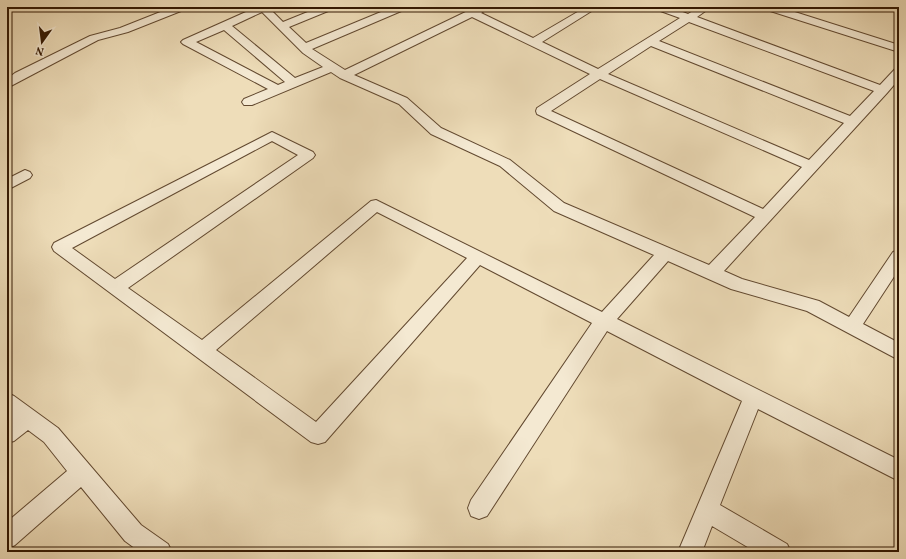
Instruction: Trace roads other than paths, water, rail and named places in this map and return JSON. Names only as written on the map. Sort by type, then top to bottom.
[{"type":"street","points":[[7,84],[19,76],[94,38],[124,30],[182,7]]},
{"type":"street","points":[[277,90],[187,42],[225,26],[263,7],[304,48],[338,71],[403,101],[436,131],[505,163],[559,207],[737,284],[813,306],[899,352]]},
{"type":"street","points":[[282,26],[328,7]]},
{"type":"street","points":[[304,48],[402,7]]},
{"type":"street","points":[[534,42],[593,7]]},
{"type":"street","points":[[660,7],[883,90]]},
{"type":"street","points":[[706,7],[542,111],[766,216]]},
{"type":"street","points":[[768,7],[899,49]]},
{"type":"street","points":[[248,102],[293,83],[338,71],[479,10],[534,42],[599,74],[812,166]]},
{"type":"street","points":[[225,26],[293,83]]},
{"type":"street","points":[[650,42],[852,122]]},
{"type":"street","points":[[712,273],[899,72]]},
{"type":"street","points":[[116,287],[308,155],[272,136],[60,247],[318,435],[478,257]]},
{"type":"street","points":[[7,185],[25,175]]},
{"type":"street","points":[[202,351],[376,205],[899,471]]},
{"type":"street","points":[[479,508],[604,321],[665,254]]},
{"type":"street","points":[[852,327],[898,257]]},
{"type":"street","points":[[690,552],[754,397]]},
{"type":"street","points":[[7,402],[51,435],[133,533],[160,552]]},
{"type":"street","points":[[7,434],[28,418]]},
{"type":"street","points":[[7,537],[82,472]]},
{"type":"street","points":[[707,510],[779,552]]}]
